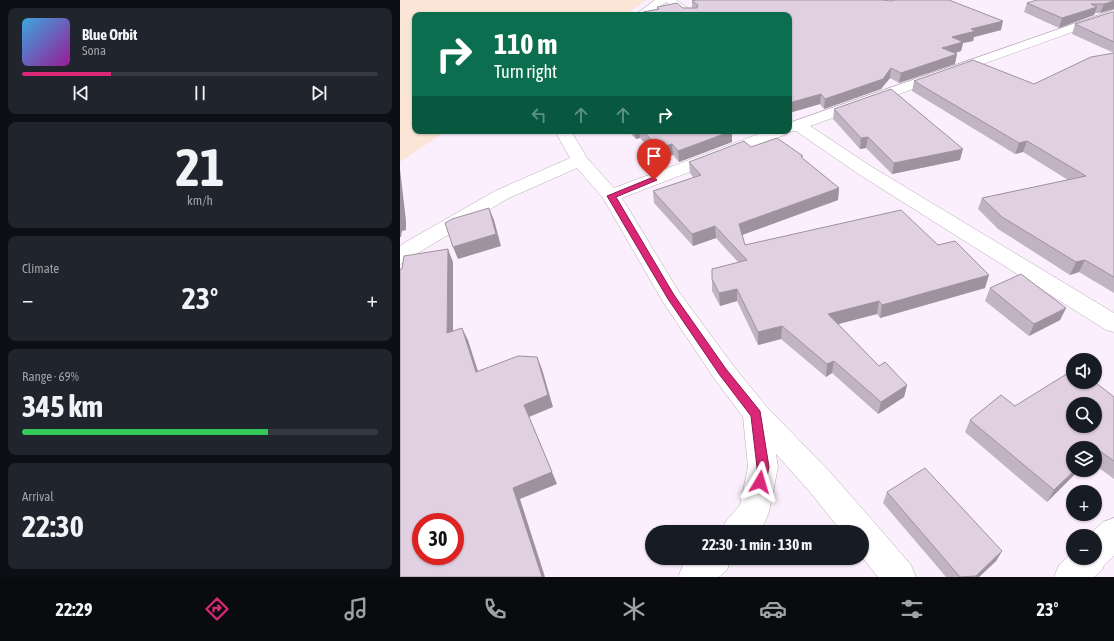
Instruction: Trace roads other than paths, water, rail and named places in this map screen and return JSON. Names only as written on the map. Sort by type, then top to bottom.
[{"type":"street","points":[[645,12],[662,0]]},
{"type":"street","points":[[669,0],[687,12]]},
{"type":"street","points":[[792,127],[1114,13]]},
{"type":"street","points":[[792,130],[866,171],[1114,324]]},
{"type":"street","points":[[564,134],[580,160],[611,196],[671,297],[723,371],[756,414],[820,482],[856,525]]},
{"type":"street","points":[[611,196],[773,134]]},
{"type":"street","points":[[400,257],[411,248],[501,195],[580,160]]},
{"type":"street","points":[[743,525],[754,512],[763,467],[756,414]]},
{"type":"street","points":[[1102,545],[1114,533]]},
{"type":"street","points":[[869,541],[899,577]]},
{"type":"street","points":[[695,577],[708,565]]},
{"type":"street","points":[[1071,577],[1083,565]]}]
